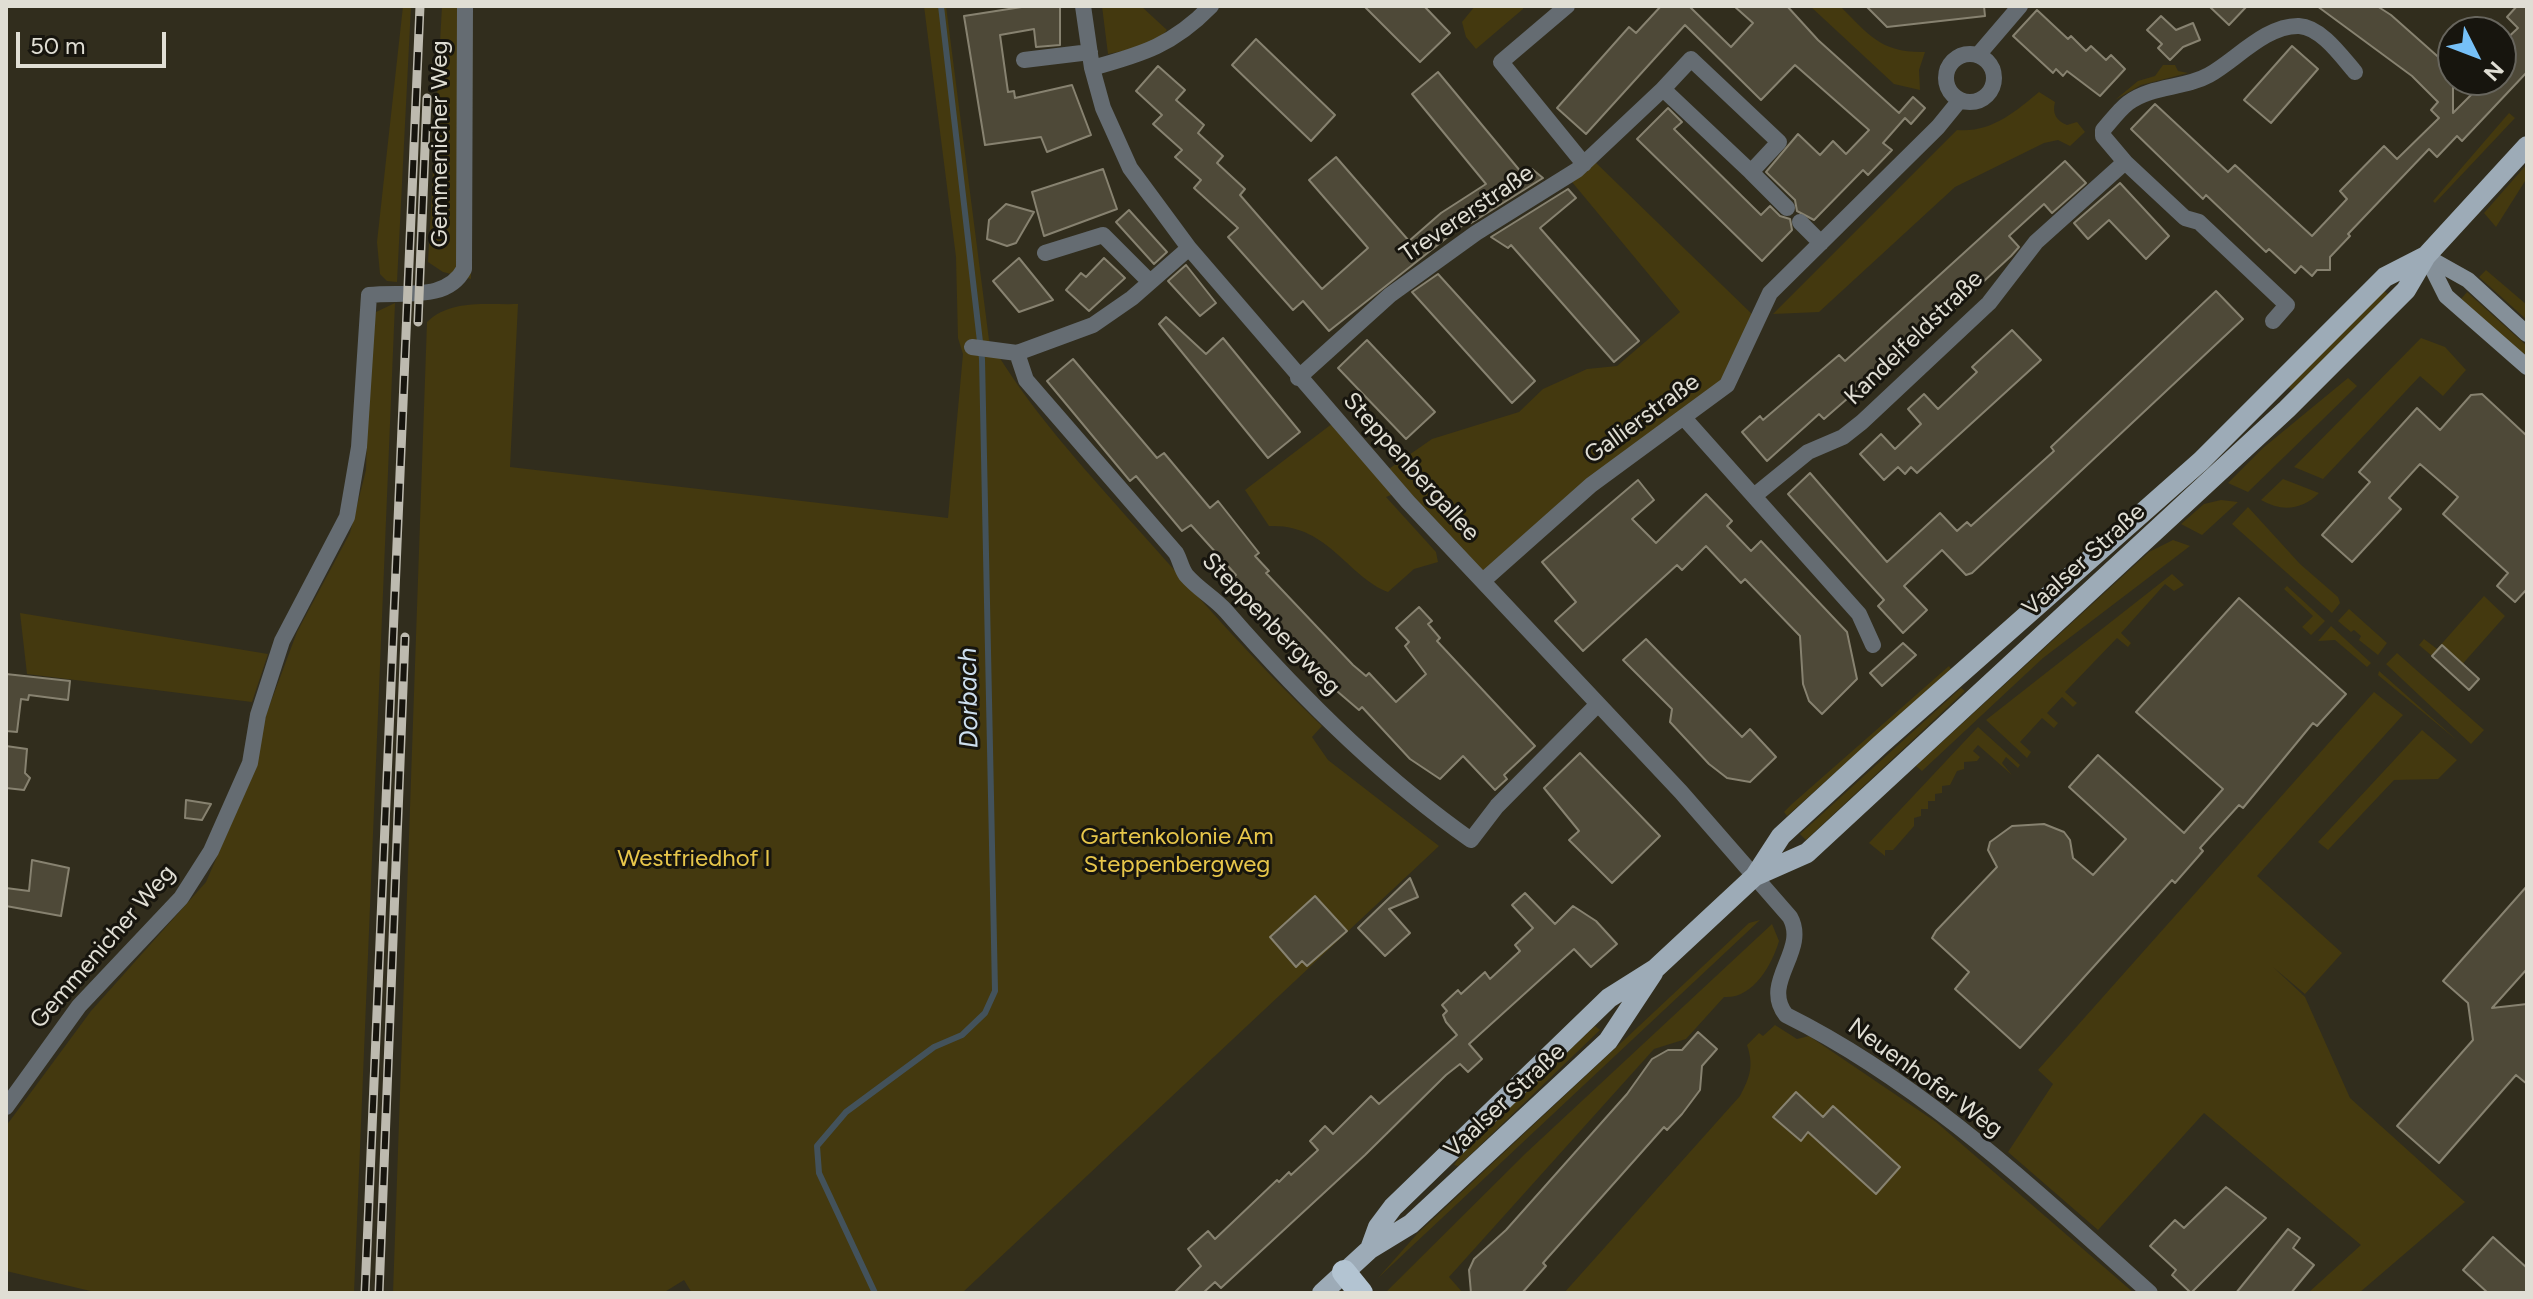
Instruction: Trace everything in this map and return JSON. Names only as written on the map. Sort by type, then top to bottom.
[{"type":"highway","points":[[1344,1272],[1361,1293]]},
{"type":"main road","name":"Vaalser Straße","points":[[1755,876],[1807,853],[2201,489],[2402,294],[2426,256],[2527,146]]},
{"type":"main road","name":"Vaalser Straße","points":[[1370,1249],[1378,1227],[1393,1207],[1609,998],[1655,969],[1755,876],[1781,836],[1881,744],[2140,518],[2385,277],[2426,256]]},
{"type":"main road","name":"Vaalser Straße","points":[[1322,1293],[1370,1249],[1411,1224],[1608,1041],[1655,969]]},
{"type":"street","name":"Gemmenicher Weg","points":[[6,1107],[79,1006],[181,898],[211,851],[250,763],[265,687],[282,641],[347,517],[359,447],[369,295],[437,292],[457,282],[464,269],[465,6]]},
{"type":"street","name":"Steppenbergallee","points":[[1083,6],[1091,60],[1103,108],[1130,168],[1189,248],[1408,502],[1484,580],[1755,876]]},
{"type":"street","points":[[1024,60],[1140,56],[1178,37],[1211,6]]},
{"type":"street","points":[[1567,6],[1501,62],[1584,164]]},
{"type":"street","points":[[1960,100],[1948,88],[1947,70],[1959,56],[1978,55],[2020,6]]},
{"type":"street","points":[[2273,321],[2287,305],[2199,222],[2185,218],[2125,162],[2103,136],[2103,130],[2129,103],[2151,91],[2203,78],[2263,39],[2287,28],[2301,26],[2326,40],[2355,72]]},
{"type":"street","name":"Gallierstraße","points":[[1484,580],[1591,485],[1685,419],[1727,385],[1747,348],[1763,302],[1938,127],[1960,100],[1980,100],[1993,85],[1991,66],[1978,55]]},
{"type":"street","name":"Trevererstraße","points":[[1298,378],[1390,295],[1476,233],[1584,164],[1691,59],[1779,142],[1751,172]]},
{"type":"street","points":[[1663,89],[1787,208]]},
{"type":"street","name":"Kandelfeldstraße","points":[[1754,496],[1808,452],[1843,437],[1862,422],[1989,303],[2036,242],[2125,162]]},
{"type":"street","points":[[1800,222],[1821,243]]},
{"type":"street","points":[[1045,253],[1103,235],[1150,282]]},
{"type":"street","points":[[972,347],[1017,353],[1093,325],[1189,248]]},
{"type":"street","points":[[2426,256],[2468,280],[2527,334]]},
{"type":"street","points":[[2426,256],[2446,296],[2527,367]]},
{"type":"street","name":"Steppenbergweg","points":[[1017,353],[1026,380],[1176,553],[1183,571],[1198,588],[1214,597],[1264,655],[1348,737],[1427,809],[1471,840],[1497,806],[1598,704]]},
{"type":"street","points":[[1685,419],[1859,614],[1873,645]]},
{"type":"street","name":"Neuenhofer Weg","points":[[1755,876],[1796,927],[1793,951],[1778,987],[1779,1007],[1786,1015],[1880,1071],[1941,1115],[2026,1183],[2150,1293]]},
{"type":"green space","points":[[403,6],[411,6],[397,282],[387,281],[380,274],[377,242]]},
{"type":"green space","points":[[442,6],[473,6],[471,279],[443,272],[428,262]]},
{"type":"green space","points":[[924,6],[946,6],[989,340],[1004,365],[1096,482],[1249,653],[1322,726],[1312,737],[1328,760],[1439,846],[962,1293],[692,1293],[684,1280],[663,1293],[393,1293],[427,322],[458,306],[518,304],[510,467],[948,518],[963,354],[958,338],[956,257]]},
{"type":"green space","points":[[1102,6],[1141,6],[1167,30],[1148,44],[1108,54]]},
{"type":"green space","points":[[1475,6],[1523,6],[1523,9],[1476,49],[1466,37],[1462,22]]},
{"type":"green space","points":[[1810,6],[1840,6],[1868,34],[1886,46],[1925,52],[1919,70],[1920,90],[1894,84]]},
{"type":"green space","points":[[2163,65],[2175,65],[2178,71],[2188,73],[2141,85],[2115,100],[2138,81],[2155,76]]},
{"type":"green space","points":[[2039,92],[2055,102],[2055,113],[2060,121],[2067,125],[2077,122],[2085,132],[2070,146],[2058,140],[2044,143],[1955,187],[1819,312],[1773,314],[1957,130],[1992,125]]},
{"type":"green space","points":[[2509,113],[2515,118],[2435,203],[2433,201]]},
{"type":"green space","points":[[1591,158],[1756,318],[1741,362],[1685,419],[1484,580],[1399,492],[1386,497],[1436,552],[1438,562],[1414,569],[1388,592],[1360,575],[1321,541],[1289,527],[1269,526],[1245,490],[1337,420],[1383,473],[1432,439],[1519,412],[1543,389],[1587,369],[1617,366],[1680,312],[1567,176]]},
{"type":"green space","points":[[2527,164],[2527,178],[2496,227],[2484,213]]},
{"type":"green space","points":[[2486,270],[2527,305],[2527,320],[2479,277]]},
{"type":"green space","points":[[2382,289],[2389,295],[2292,390],[2288,387]]},
{"type":"green space","points":[[2467,292],[2527,346],[2527,359],[2461,299]]},
{"type":"green space","points":[[395,303],[354,1293],[99,1293],[6,1271],[6,1126],[91,1011],[206,882],[250,781],[266,715],[297,632],[350,533],[366,470],[370,332],[376,312]]},
{"type":"green space","points":[[2421,338],[2445,347],[2466,370],[2443,396],[2420,376],[2323,479],[2294,467]]},
{"type":"green space","points":[[2348,378],[2357,386],[2248,492],[2228,483],[2263,448]]},
{"type":"green space","points":[[2283,479],[2319,493],[2299,506],[2284,508],[2261,500]]},
{"type":"green space","points":[[2221,500],[2238,502],[2202,535],[2181,524],[2204,504]]},
{"type":"green space","points":[[2248,507],[2300,564],[2338,597],[2340,603],[2332,613],[2232,524]]},
{"type":"green space","points":[[2173,540],[2190,546],[2043,658],[1922,771],[1916,766],[2149,552]]},
{"type":"green space","points":[[2172,574],[2184,585],[2174,591],[2165,584],[2121,633],[2131,643],[2128,647],[2117,638],[2065,692],[2077,703],[2073,707],[2062,697],[2047,713],[2058,723],[2054,728],[2042,718],[2020,742],[2031,752],[2027,758],[1986,720]]},
{"type":"green space","points":[[2287,586],[2325,621],[2311,635],[2302,627],[2313,616],[2284,589]]},
{"type":"green space","points":[[2484,596],[2505,616],[2459,668],[2458,660],[2443,646],[2432,656],[2419,645],[2424,639],[2437,649]]},
{"type":"green space","points":[[2349,609],[2387,643],[2378,655],[2359,640],[2361,636],[2354,630],[2351,632],[2338,621]]},
{"type":"green space","points":[[20,613],[268,654],[252,702],[27,674]]},
{"type":"green space","points":[[2331,626],[2371,663],[2367,667],[2335,640],[2318,641]]},
{"type":"green space","points":[[2397,653],[2484,730],[2471,744],[2386,664]]},
{"type":"green space","points":[[1949,666],[1951,669],[1787,816],[1784,812],[1792,804]]},
{"type":"green space","points":[[2379,671],[2459,742],[2378,675]]},
{"type":"green space","points":[[1961,688],[1965,691],[1806,840],[1800,834]]},
{"type":"green space","points":[[2374,692],[2403,715],[2257,876],[2342,953],[2305,994],[2273,967],[2305,997],[2350,1098],[2465,1202],[2359,1293],[2308,1293],[2361,1245],[2204,1113],[2098,1230],[2008,1152],[2053,1084],[2038,1070]]},
{"type":"green space","points":[[1978,727],[2020,765],[2018,768],[2006,757],[2002,763],[2012,775],[1978,745],[1973,751],[1980,757],[1977,761],[1964,762],[1964,769],[1957,771],[1950,785],[1942,786],[1942,793],[1935,794],[1935,801],[1928,801],[1928,809],[1921,809],[1921,816],[1914,818],[1914,826],[1893,850],[1885,850],[1885,856],[1869,843]]},
{"type":"green space","points":[[2422,730],[2457,760],[2438,779],[2394,780],[2328,850],[2318,842]]},
{"type":"green space","points":[[1760,920],[1378,1278],[1417,1234],[1749,923]]},
{"type":"green space","points":[[1772,924],[1779,941],[1760,979],[1744,992],[1724,997],[1686,1039],[1654,1049],[1449,1277],[1463,1293],[1385,1293],[1526,1153]]},
{"type":"green space","points":[[1775,1025],[1797,1039],[1809,1036],[1936,1122],[2134,1293],[1564,1293],[1740,1096],[1750,1071],[1747,1045],[1759,1033],[1763,1036]]},
{"type":"green space","points":[[1595,1026],[1600,1030],[1471,1154],[1458,1166],[1454,1165],[1463,1152]]},
{"type":"building","points":[[1028,6],[1060,6],[1060,45],[1036,47],[1034,29],[1000,35],[1008,92],[1014,91],[1015,98],[1072,85],[1091,135],[1047,152],[1041,137],[985,145],[964,16]]},
{"type":"building","points":[[1364,6],[1424,6],[1450,33],[1420,62]]},
{"type":"building","points":[[1661,6],[1689,6],[1731,47],[1753,23],[1734,6],[1787,6],[1818,40],[1899,113],[1913,97],[1925,108],[1911,124],[1905,118],[1883,143],[1892,150],[1868,175],[1863,170],[1814,220],[1797,211],[1795,200],[1766,172],[1798,134],[1820,155],[1833,141],[1846,154],[1869,130],[1795,65],[1761,100],[1685,25],[1586,134],[1557,108],[1629,27],[1636,33]]},
{"type":"building","points":[[1866,6],[1984,6],[1985,16],[1887,27]]},
{"type":"building","points":[[2209,6],[2247,6],[2229,25]]},
{"type":"building","points":[[2317,6],[2377,6],[2391,15],[2437,56],[2437,96],[2453,96],[2453,113],[2470,96],[2504,96],[2462,141],[2457,136],[2437,157],[2429,149],[2348,234],[2350,236],[2330,257],[2330,270],[2317,270],[2312,276],[2301,266],[2295,273],[2269,249],[2266,252],[2206,195],[2203,199],[2131,129],[2155,104],[2228,172],[2235,165],[2312,236],[2347,199],[2340,191],[2384,146],[2397,159],[2439,118],[2431,110],[2438,102],[2412,76]]},
{"type":"building","points":[[2517,6],[2527,6],[2527,72],[2517,83],[2517,16],[2508,16]]},
{"type":"building","points":[[2037,10],[2068,39],[2071,36],[2086,51],[2091,46],[2106,60],[2111,55],[2125,69],[2100,96],[2067,71],[2063,76],[2056,69],[2053,73],[2013,36]]},
{"type":"building","points":[[2161,16],[2176,30],[2193,23],[2200,40],[2183,47],[2170,60],[2158,48],[2162,44],[2147,30]]},
{"type":"building","points":[[1256,39],[1335,115],[1311,141],[1232,65]]},
{"type":"building","points":[[2292,46],[2318,69],[2271,123],[2244,100]]},
{"type":"building","points":[[1158,66],[1185,90],[1176,100],[1204,125],[1198,133],[1223,156],[1217,163],[1245,189],[1240,195],[1322,289],[1368,248],[1309,180],[1336,157],[1409,241],[1441,213],[1486,184],[1412,94],[1438,72],[1521,172],[1532,169],[1543,178],[1471,223],[1468,221],[1329,331],[1303,301],[1293,310],[1228,237],[1238,228],[1194,188],[1201,180],[1175,157],[1182,150],[1153,124],[1162,115],[1136,91]]},
{"type":"building","points":[[1668,108],[1682,122],[1674,129],[1761,215],[1770,206],[1780,216],[1790,219],[1792,230],[1762,261],[1637,139]]},
{"type":"building","points":[[2065,161],[2086,183],[2052,213],[2044,204],[2009,236],[2019,247],[2011,256],[1914,346],[1911,343],[1824,419],[1819,414],[1767,461],[1742,432],[1760,416],[1763,420],[1839,355],[1845,361]]},
{"type":"building","points":[[1103,169],[1117,209],[1044,236],[1032,192]]},
{"type":"building","points":[[2120,183],[2169,236],[2146,259],[2109,220],[2088,239],[2074,223]]},
{"type":"building","points":[[1568,189],[1576,198],[1540,228],[1639,341],[1614,362],[1511,245],[1508,248],[1491,237]]},
{"type":"building","points":[[1006,204],[1034,212],[1016,243],[1007,246],[987,239],[989,220]]},
{"type":"building","points":[[1129,210],[1167,252],[1154,264],[1116,222]]},
{"type":"building","points":[[1019,258],[1053,300],[1019,312],[993,281]]},
{"type":"building","points":[[1104,258],[1125,278],[1089,311],[1066,290],[1081,273],[1086,277]]},
{"type":"building","points":[[1186,265],[1216,303],[1200,316],[1168,281]]},
{"type":"building","points":[[1438,274],[1535,381],[1512,403],[1412,292]]},
{"type":"building","points":[[2216,291],[2243,319],[1972,573],[1966,575],[1942,550],[1904,586],[1927,610],[1903,633],[1878,606],[1884,600],[1788,494],[1810,473],[1887,562],[1940,513],[1957,531],[1967,522],[1971,526],[2054,451],[2051,447]]},
{"type":"building","points":[[1166,317],[1206,354],[1223,338],[1300,432],[1268,458],[1159,324]]},
{"type":"building","points":[[2012,330],[2041,360],[1917,473],[1911,467],[1905,474],[1898,467],[1884,480],[1860,454],[1881,434],[1895,449],[1921,424],[1908,409],[1924,394],[1938,409],[1977,372],[1972,367]]},
{"type":"building","points":[[1367,340],[1435,412],[1406,439],[1338,368]]},
{"type":"building","points":[[1073,359],[1157,458],[1164,453],[1210,508],[1218,501],[1259,553],[1255,556],[1269,571],[1266,573],[1353,665],[1366,676],[1369,673],[1396,702],[1426,674],[1405,646],[1409,642],[1396,628],[1419,607],[1432,621],[1428,624],[1440,638],[1437,641],[1535,746],[1504,775],[1507,779],[1495,790],[1463,756],[1440,779],[1410,759],[1362,707],[1359,710],[1331,686],[1244,595],[1246,593],[1232,578],[1236,575],[1191,525],[1182,531],[1136,476],[1130,481],[1047,381]]},
{"type":"building","points":[[2482,394],[2527,436],[2527,589],[2515,602],[2497,586],[2508,573],[2443,514],[2458,497],[2420,464],[2389,498],[2401,509],[2352,562],[2322,535],[2370,482],[2359,472],[2417,408],[2440,430],[2471,395]]},
{"type":"building","points":[[1638,480],[1654,500],[1632,519],[1656,543],[1706,494],[1732,521],[1727,526],[1751,551],[1761,541],[1847,632],[1857,679],[1822,714],[1809,701],[1803,684],[1800,636],[1745,579],[1741,583],[1706,546],[1682,570],[1677,565],[1583,651],[1555,621],[1576,602],[1542,562]]},
{"type":"building","points":[[2239,598],[2346,694],[2317,726],[2313,723],[2243,808],[2239,805],[2200,848],[2203,851],[2175,883],[2172,880],[2020,1048],[1955,989],[1969,972],[1932,938],[1997,867],[1988,850],[1990,842],[2012,826],[2044,824],[2064,832],[2070,840],[2073,858],[2093,875],[2126,839],[2069,787],[2098,755],[2184,833],[2223,789],[2136,712]]},
{"type":"building","points":[[1646,639],[1742,737],[1750,729],[1776,757],[1750,782],[1727,778],[1709,764],[1670,722],[1672,709],[1623,660]]},
{"type":"building","points":[[1903,643],[1916,655],[1882,686],[1870,673]]},
{"type":"building","points":[[2442,645],[2479,679],[2469,690],[2432,656]]},
{"type":"building","points":[[6,674],[70,681],[68,700],[29,695],[28,700],[21,699],[17,732],[6,731]]},
{"type":"building","points":[[6,746],[27,749],[25,773],[30,778],[24,790],[6,788]]},
{"type":"building","points":[[1580,753],[1660,836],[1612,883],[1569,840],[1579,831],[1544,788]]},
{"type":"building","points":[[186,800],[211,804],[202,820],[185,818]]},
{"type":"building","points":[[32,860],[69,868],[61,916],[6,906],[6,888],[29,891]]},
{"type":"building","points":[[1410,878],[1418,897],[1389,909],[1410,933],[1385,956],[1358,928]]},
{"type":"building","points":[[2527,886],[2527,969],[2492,1008],[2527,1004],[2527,1084],[2516,1075],[2439,1163],[2397,1126],[2473,1040],[2468,1003],[2443,981]]},
{"type":"building","points":[[1525,893],[1555,924],[1573,906],[1596,921],[1617,944],[1591,967],[1574,949],[1469,1044],[1482,1059],[1468,1072],[1460,1064],[1446,1075],[1365,1155],[1221,1288],[1215,1282],[1203,1293],[1174,1293],[1201,1266],[1188,1249],[1208,1231],[1215,1239],[1277,1180],[1279,1182],[1289,1172],[1291,1175],[1318,1150],[1310,1141],[1325,1126],[1333,1134],[1371,1096],[1379,1104],[1457,1035],[1446,1022],[1443,1015],[1447,1011],[1442,1005],[1458,990],[1461,994],[1485,972],[1490,979],[1520,951],[1515,945],[1533,928],[1512,905]]},
{"type":"building","points":[[1315,896],[1347,931],[1307,966],[1302,961],[1296,967],[1270,937]]},
{"type":"building","points":[[1698,1032],[1717,1049],[1702,1066],[1700,1090],[1682,1114],[1667,1130],[1664,1127],[1543,1263],[1546,1266],[1522,1293],[1471,1293],[1469,1270],[1474,1259],[1506,1230],[1627,1094],[1652,1059],[1668,1050],[1682,1050]]},
{"type":"building","points":[[1796,1092],[1823,1117],[1833,1106],[1900,1167],[1876,1194],[1808,1132],[1801,1141],[1773,1117]]},
{"type":"building","points":[[2226,1187],[2266,1218],[2191,1293],[2172,1275],[2176,1270],[2150,1246],[2175,1220],[2184,1228]]},
{"type":"building","points":[[2288,1229],[2300,1238],[2293,1248],[2314,1265],[2291,1293],[2236,1293]]},
{"type":"building","points":[[2493,1237],[2527,1268],[2527,1293],[2488,1293],[2463,1270]]},
{"type":"waterway","name":"Dorbach","points":[[875,1293],[819,1173],[817,1146],[846,1112],[934,1047],[962,1035],[985,1013],[995,991],[982,359],[941,6]]},
{"type":"railway","points":[[365,1293],[420,6]]},
{"type":"railway","points":[[418,322],[427,98]]},
{"type":"railway","points":[[379,1293],[405,637]]},
{"type":"park label","name":"Gartenkolonie Am Steppenbergweg","points":[[1177,851]]},
{"type":"park label","name":"Westfriedhof I","points":[[694,859]]}]
